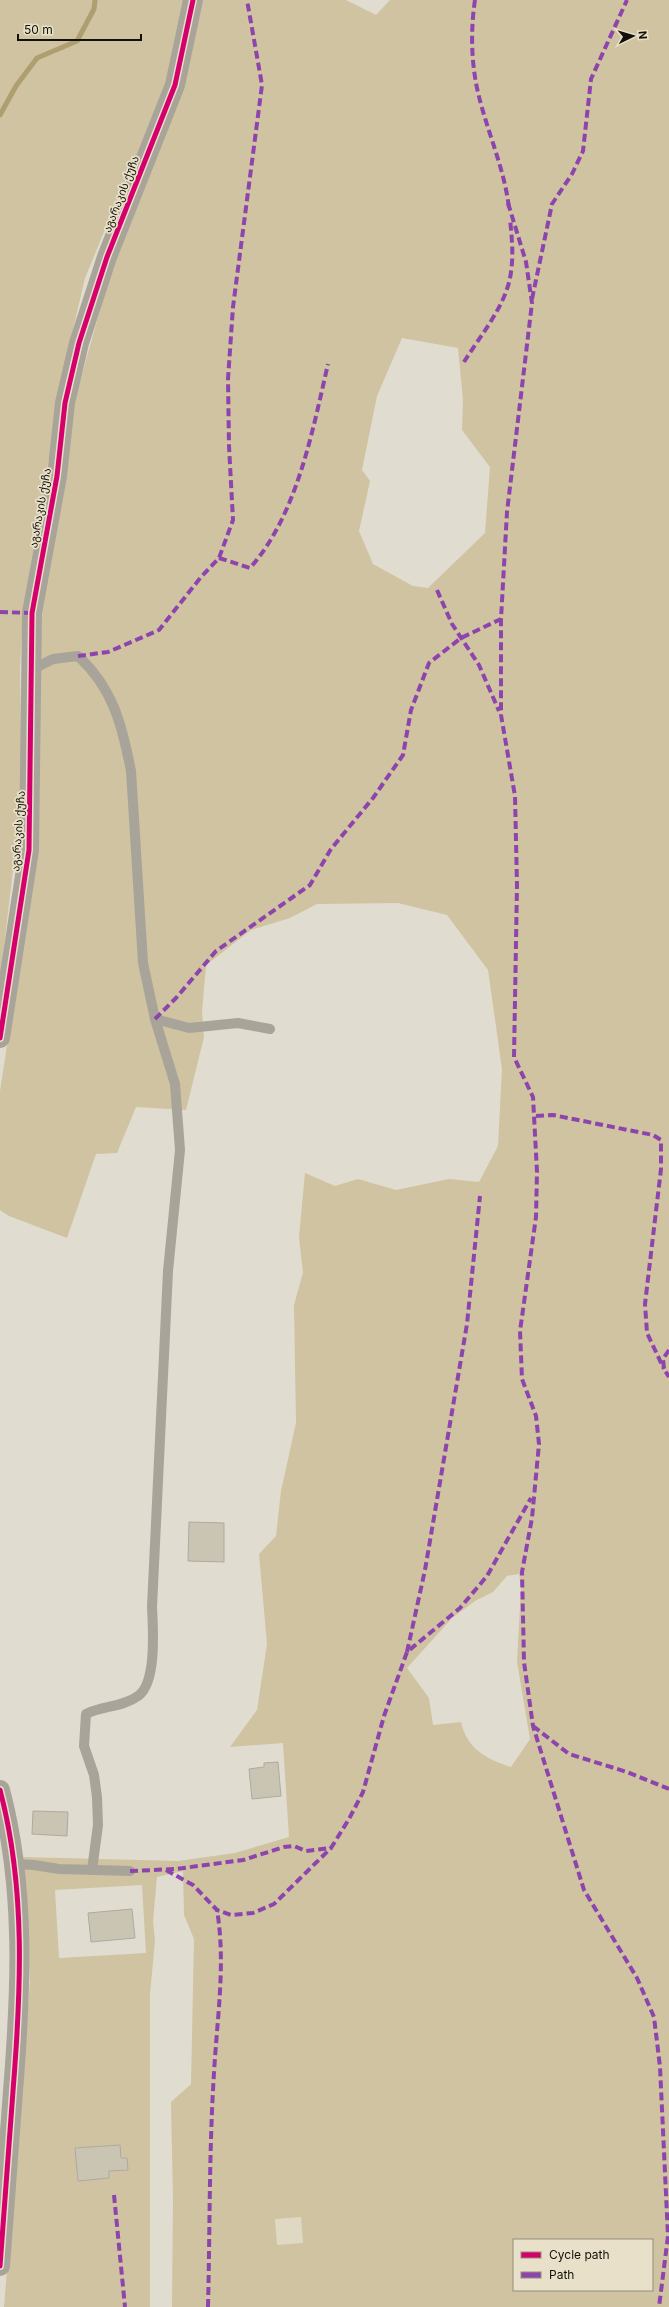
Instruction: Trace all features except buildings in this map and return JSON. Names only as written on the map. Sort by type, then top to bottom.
[{"type":"street","name":"აგარაკის ქუჩა","points":[[0,1038],[29,850],[32,613],[57,476],[65,403],[79,343],[107,257],[176,85],[193,0]]},
{"type":"street","points":[[0,1790],[5,1822],[15,1864],[19,1926],[19,2019],[0,2266]]},
{"type":"lane","points":[[31,670],[53,659],[78,656],[94,671],[111,697],[127,748],[131,771],[143,963],[155,1019],[175,1084],[180,1150],[168,1271],[152,1607],[154,1646],[148,1684],[139,1696],[119,1705],[97,1709],[86,1714],[84,1746],[94,1775],[97,1797],[98,1825],[92,1870]]},
{"type":"lane","points":[[155,1019],[189,1028],[238,1023],[270,1029]]},
{"type":"lane","points":[[15,1864],[92,1870],[130,1871]]},
{"type":"shaded area","points":[[0,0],[187,0],[169,85],[118,198],[85,278],[66,359],[23,610],[20,670],[22,796],[0,979]]},
{"type":"shaded area","points":[[201,0],[346,0],[376,15],[390,0],[669,0],[669,2307],[172,2307],[173,2200],[171,2102],[191,2084],[194,1939],[184,1915],[183,1871],[157,1877],[153,1921],[155,1941],[150,1994],[150,2307],[4,2307],[30,1981],[23,1857],[178,1861],[235,1853],[289,1837],[283,1743],[230,1747],[257,1710],[267,1644],[259,1554],[276,1536],[281,1491],[296,1423],[294,1305],[303,1273],[299,1237],[305,1173],[335,1186],[358,1179],[396,1190],[449,1179],[479,1182],[498,1146],[502,1069],[488,970],[447,915],[398,903],[317,904],[290,918],[251,930],[206,965],[202,1012],[204,1037],[186,1110],[136,1107],[117,1153],[96,1154],[67,1238],[9,1216],[0,1210],[0,1091],[22,948],[45,567],[73,406],[125,222]],"holes":[[[402,338],[458,348],[463,400],[462,430],[490,467],[485,533],[428,588],[413,586],[373,564],[359,531],[370,481],[362,470],[377,396]],[[519,1574],[521,1587],[517,1662],[530,1739],[511,1767],[493,1760],[479,1752],[468,1739],[461,1722],[433,1725],[429,1698],[407,1668],[452,1618],[475,1601],[493,1592],[507,1576]],[[142,1885],[146,1953],[59,1958],[55,1890]],[[301,2217],[303,2243],[277,2245],[275,2219]]]},
{"type":"shaded area","points":[[301,2217],[303,2243],[277,2245],[275,2218]]},
{"type":"waterway","points":[[0,115],[16,86],[37,58],[77,41],[94,9],[95,0]]},
{"type":"marked path","points":[[78,656],[108,652],[159,630],[201,577],[219,558],[233,520],[229,446],[228,379],[233,307],[262,85],[247,0]]},
{"type":"marked path","points":[[475,0],[472,41],[476,83],[503,176],[509,208]]},
{"type":"marked path","points":[[532,299],[552,204],[572,174],[583,151],[591,79],[627,0]]},
{"type":"marked path","points":[[508,203],[526,262],[532,303],[507,512],[501,619],[501,715],[515,796],[517,885],[514,1057],[533,1097],[537,1172],[536,1217],[520,1331],[522,1379],[536,1416],[539,1444],[532,1518],[522,1572],[524,1662],[533,1726],[584,1890],[637,1978],[654,2017],[660,2067],[668,2236],[659,2307]]},
{"type":"marked path","points":[[464,362],[491,322],[507,289],[512,263],[510,219]]},
{"type":"marked path","points":[[219,558],[250,568],[266,547],[280,523],[301,472],[316,418],[328,364]]},
{"type":"marked path","points":[[437,590],[452,624],[479,665],[499,711]]},
{"type":"marked path","points":[[0,612],[32,613]]},
{"type":"marked path","points":[[155,1019],[176,998],[216,951],[310,885],[331,849],[373,798],[403,755],[411,710],[429,663],[461,638],[501,619]]},
{"type":"marked path","points":[[536,1116],[553,1115],[653,1135],[661,1140],[661,1169],[645,1304],[647,1333],[664,1369]]},
{"type":"marked path","points":[[407,1652],[425,1570],[467,1324],[480,1196]]},
{"type":"marked path","points":[[669,1350],[663,1359],[664,1369],[669,1377]]},
{"type":"marked path","points":[[130,1871],[176,1869],[243,1860],[284,1847],[294,1846],[306,1851],[331,1848],[349,1819],[363,1792],[384,1716],[407,1652],[460,1608],[487,1576],[531,1498]]},
{"type":"marked path","points":[[533,1726],[569,1754],[627,1772],[669,1789]]},
{"type":"marked path","points":[[166,1870],[193,1885],[217,1910],[231,1915],[253,1913],[274,1904],[331,1848]]},
{"type":"marked path","points":[[208,2307],[211,2132],[221,1971],[220,1930],[217,1910]]},
{"type":"marked path","points":[[114,2195],[125,2307]]},
{"type":"cycle path","points":[[0,1038],[29,850],[32,613],[57,476],[65,403],[79,343],[107,257],[175,85],[193,0]]},
{"type":"cycle path","points":[[0,1790],[14,1864],[18,1902],[19,1940],[16,2053],[0,2266]]}]
